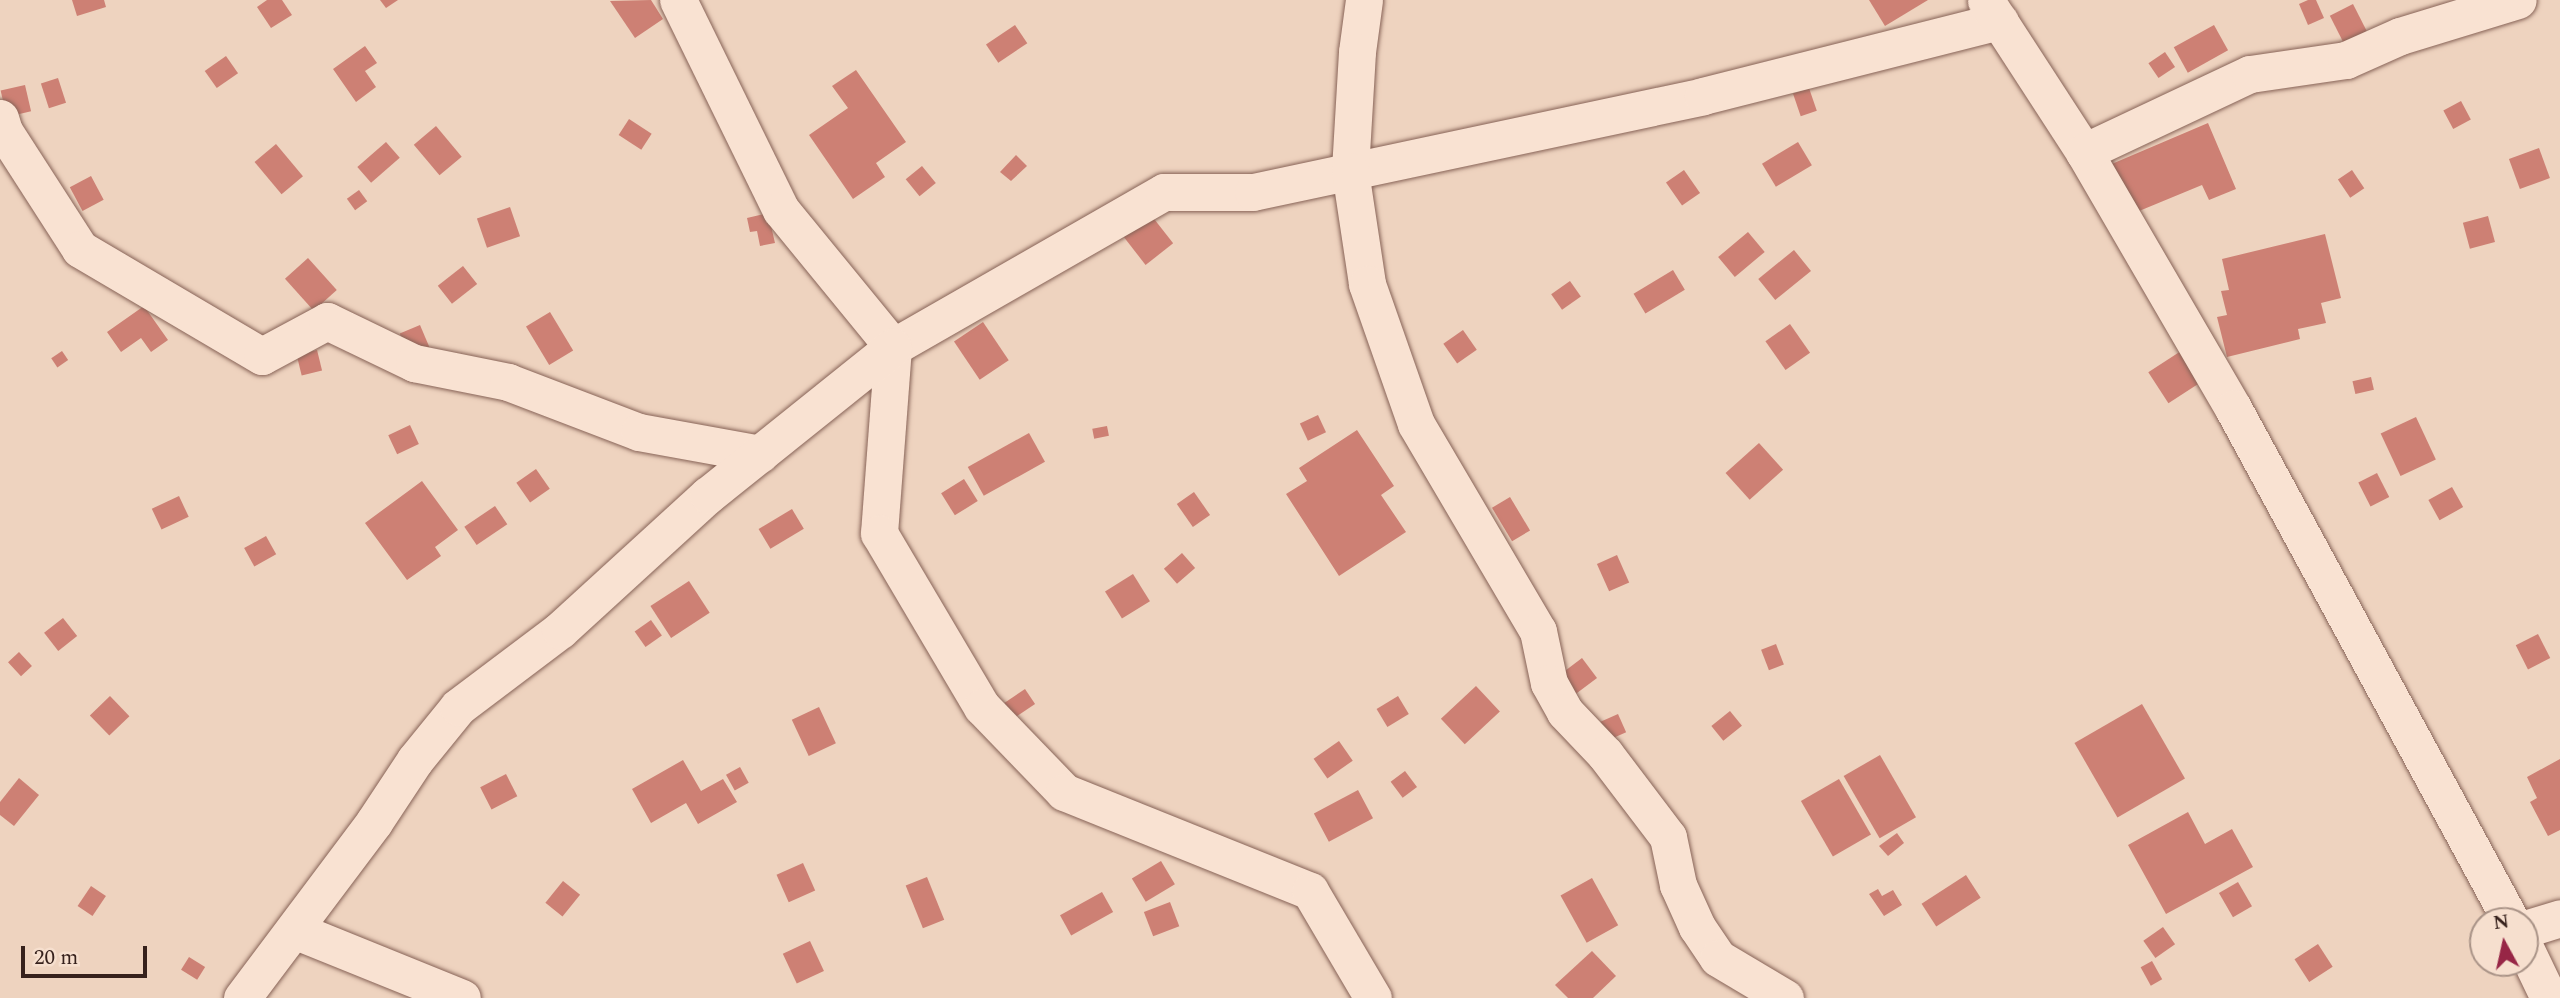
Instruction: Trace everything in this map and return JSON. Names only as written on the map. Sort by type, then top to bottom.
[{"type":"street","points":[[678,0],[781,209],[893,347],[879,533],[982,707],[1063,792],[1310,891],[1373,998]]},
{"type":"street","points":[[1364,0],[1357,52],[1350,171],[1367,284],[1416,424],[1538,631],[1549,683],[1564,712],[1605,754],[1668,837],[1678,885],[1697,927],[1718,958],[1784,998]]},
{"type":"street","points":[[2084,152],[2250,74],[2346,60],[2400,36],[2518,0]]},
{"type":"street","points":[[242,998],[374,822],[415,760],[458,707],[560,630],[708,495],[893,347],[1164,192],[1253,192],[1703,96],[1993,10],[2084,152],[2234,408],[2503,907]]},
{"type":"street","points":[[0,118],[4,131],[80,249],[262,356],[327,321],[414,363],[508,382],[639,432],[760,454]]},
{"type":"street","points":[[2539,925],[2560,918]]},
{"type":"street","points":[[294,930],[462,998]]},
{"type":"street","points":[[2539,977],[2549,998]]},
{"type":"building","points":[[72,0],[104,0],[106,7],[77,16]]},
{"type":"building","points":[[267,0],[282,0],[292,15],[271,28],[257,7]]},
{"type":"building","points":[[380,0],[398,0],[386,8]]},
{"type":"building","points":[[651,0],[663,19],[635,38],[610,1]]},
{"type":"building","points":[[1869,0],[1928,0],[1885,26]]},
{"type":"building","points":[[2316,0],[2324,18],[2308,25],[2299,4]]},
{"type":"building","points":[[2353,4],[2368,33],[2345,45],[2330,16]]},
{"type":"building","points":[[1015,25],[1027,43],[998,63],[986,45]]},
{"type":"building","points":[[2214,25],[2228,50],[2188,73],[2174,47]]},
{"type":"building","points":[[365,46],[377,63],[365,71],[376,87],[356,102],[333,69]]},
{"type":"building","points":[[2165,52],[2175,67],[2158,78],[2148,63]]},
{"type":"building","points":[[226,56],[238,73],[217,88],[205,71]]},
{"type":"building","points":[[856,70],[906,142],[876,163],[885,177],[853,199],[809,135],[848,108],[832,86]]},
{"type":"building","points":[[58,78],[66,103],[49,108],[41,84]]},
{"type":"building","points":[[25,85],[31,111],[7,117],[1,91]]},
{"type":"building","points":[[1809,88],[1817,111],[1801,116],[1793,94]]},
{"type":"building","points":[[2461,101],[2471,120],[2453,129],[2443,110]]},
{"type":"building","points":[[629,119],[652,134],[641,150],[619,135]]},
{"type":"building","points":[[2208,123],[2236,189],[2209,200],[2202,185],[2127,216],[2107,166]]},
{"type":"building","points":[[436,126],[462,157],[439,175],[414,145]]},
{"type":"building","points":[[386,142],[400,158],[371,183],[357,167]]},
{"type":"building","points":[[1798,142],[1812,165],[1776,187],[1762,164]]},
{"type":"building","points":[[276,144],[303,176],[282,194],[255,162]]},
{"type":"building","points":[[2539,148],[2550,178],[2520,189],[2509,159]]},
{"type":"building","points":[[1016,155],[1027,166],[1011,181],[1000,172]]},
{"type":"building","points":[[922,166],[936,183],[920,196],[906,179]]},
{"type":"building","points":[[1684,170],[1700,193],[1682,206],[1666,183]]},
{"type":"building","points":[[2352,170],[2364,188],[2350,198],[2338,180]]},
{"type":"building","points":[[91,176],[104,200],[82,211],[70,187]]},
{"type":"building","points":[[359,190],[367,201],[355,210],[347,199]]},
{"type":"building","points":[[510,207],[520,236],[487,248],[477,218]]},
{"type":"building","points":[[768,213],[775,243],[760,246],[757,231],[750,232],[747,218]]},
{"type":"building","points":[[1151,215],[1173,243],[1146,265],[1123,237]]},
{"type":"building","points":[[2488,216],[2495,242],[2470,249],[2463,223]]},
{"type":"building","points":[[1748,232],[1765,252],[1735,277],[1718,257]]},
{"type":"building","points":[[2325,234],[2341,298],[2321,303],[2326,323],[2298,329],[2300,339],[2227,357],[2217,317],[2227,315],[2221,291],[2229,290],[2222,259]]},
{"type":"building","points":[[1794,250],[1811,271],[1775,300],[1758,279]]},
{"type":"building","points":[[308,258],[337,290],[314,311],[285,279]]},
{"type":"building","points":[[463,266],[477,284],[452,304],[438,286]]},
{"type":"building","points":[[1673,270],[1685,290],[1645,313],[1634,294]]},
{"type":"building","points":[[1570,281],[1581,297],[1562,310],[1551,294]]},
{"type":"building","points":[[144,306],[168,340],[151,352],[141,338],[121,352],[107,332]]},
{"type":"building","points":[[550,312],[573,351],[549,365],[526,326]]},
{"type":"building","points":[[983,322],[1009,360],[980,380],[954,342]]},
{"type":"building","points":[[1790,324],[1810,353],[1786,370],[1765,341]]},
{"type":"building","points":[[420,325],[430,349],[410,358],[400,334]]},
{"type":"building","points":[[1463,330],[1477,350],[1457,363],[1443,344]]},
{"type":"building","points":[[317,350],[322,370],[302,375],[297,355]]},
{"type":"building","points":[[62,351],[68,360],[57,367],[51,358]]},
{"type":"building","points":[[2181,351],[2201,382],[2168,403],[2148,372]]},
{"type":"building","points":[[2371,377],[2374,390],[2355,394],[2352,381]]},
{"type":"building","points":[[1318,415],[1326,432],[1308,441],[1300,423]]},
{"type":"building","points":[[2416,417],[2436,460],[2401,476],[2381,433]]},
{"type":"building","points":[[410,425],[419,444],[397,454],[388,435]]},
{"type":"building","points":[[1107,426],[1109,436],[1094,439],[1092,429]]},
{"type":"building","points":[[1357,430],[1394,486],[1381,495],[1406,532],[1339,576],[1286,494],[1307,481],[1299,468]]},
{"type":"building","points":[[1029,433],[1045,462],[984,496],[968,467]]},
{"type":"building","points":[[1759,443],[1783,470],[1750,500],[1726,473]]},
{"type":"building","points":[[536,469],[550,489],[530,502],[516,483]]},
{"type":"building","points":[[2377,473],[2389,497],[2371,507],[2358,483]]},
{"type":"building","points":[[964,479],[978,501],[955,515],[941,493]]},
{"type":"building","points":[[422,481],[458,530],[435,547],[441,556],[407,580],[365,523]]},
{"type":"building","points":[[2452,487],[2463,507],[2440,520],[2428,500]]},
{"type":"building","points":[[1194,492],[1210,515],[1193,527],[1177,504]]},
{"type":"building","points":[[179,496],[189,517],[162,530],[152,509]]},
{"type":"building","points":[[1510,497],[1530,530],[1512,541],[1492,508]]},
{"type":"building","points":[[495,506],[507,524],[477,545],[464,527]]},
{"type":"building","points":[[792,509],[804,529],[770,549],[759,529]]},
{"type":"building","points":[[266,536],[276,554],[254,566],[244,548]]},
{"type":"building","points":[[1182,553],[1195,568],[1177,584],[1164,569]]},
{"type":"building","points":[[1617,555],[1629,582],[1609,591],[1597,564]]},
{"type":"building","points":[[1133,574],[1150,601],[1122,619],[1105,591]]},
{"type":"building","points":[[689,581],[710,613],[671,638],[650,606]]},
{"type":"building","points":[[63,618],[77,636],[58,651],[44,633]]},
{"type":"building","points":[[651,620],[662,636],[646,647],[635,631]]},
{"type":"building","points":[[2538,634],[2550,658],[2528,669],[2516,645]]},
{"type":"building","points":[[1776,644],[1784,665],[1769,670],[1761,650]]},
{"type":"building","points":[[19,652],[32,666],[21,676],[8,662]]},
{"type":"building","points":[[1582,658],[1597,678],[1572,697],[1557,677]]},
{"type":"building","points":[[1476,686],[1500,712],[1465,744],[1441,719]]},
{"type":"building","points":[[1025,689],[1035,704],[1014,718],[1004,703]]},
{"type":"building","points":[[110,696],[129,716],[109,736],[90,715]]},
{"type":"building","points":[[1398,696],[1409,714],[1387,727],[1377,709]]},
{"type":"building","points":[[2142,704],[2185,778],[2117,817],[2074,743]]},
{"type":"building","points":[[819,707],[836,743],[809,756],[792,720]]},
{"type":"building","points":[[1730,711],[1742,726],[1723,741],[1711,726]]},
{"type":"building","points":[[1618,714],[1626,732],[1607,741],[1599,723]]},
{"type":"building","points":[[1339,741],[1353,761],[1327,778],[1314,759]]},
{"type":"building","points":[[1880,755],[1916,817],[1880,838],[1844,776]]},
{"type":"building","points":[[2560,759],[2560,830],[2548,836],[2530,802],[2537,798],[2527,777]]},
{"type":"building","points":[[683,760],[701,791],[723,779],[737,802],[698,824],[686,803],[651,823],[632,789]]},
{"type":"building","points":[[740,767],[749,783],[735,791],[726,775]]},
{"type":"building","points":[[1405,771],[1417,787],[1403,798],[1391,782]]},
{"type":"building","points":[[506,774],[517,796],[492,809],[480,787]]},
{"type":"building","points":[[19,778],[39,795],[14,826],[0,815],[0,802]]},
{"type":"building","points":[[1839,779],[1871,834],[1833,856],[1801,801]]},
{"type":"building","points":[[1358,790],[1373,818],[1329,842],[1314,813]]},
{"type":"building","points":[[2188,812],[2205,844],[2232,829],[2253,867],[2166,914],[2128,845]]},
{"type":"building","points":[[1897,833],[1904,843],[1888,856],[1879,846]]},
{"type":"building","points":[[1161,861],[1175,884],[1146,902],[1132,879]]},
{"type":"building","points":[[803,863],[815,890],[789,902],[777,875]]},
{"type":"building","points":[[1966,875],[1981,898],[1936,927],[1922,904]]},
{"type":"building","points":[[927,877],[944,920],[923,928],[906,886]]},
{"type":"building","points":[[1592,878],[1618,925],[1587,943],[1561,895]]},
{"type":"building","points":[[563,881],[580,895],[562,917],[545,903]]},
{"type":"building","points":[[2238,882],[2252,906],[2233,917],[2219,893]]},
{"type":"building","points":[[91,886],[106,896],[93,916],[78,906]]},
{"type":"building","points":[[1878,889],[1882,896],[1893,890],[1902,905],[1884,916],[1869,894]]},
{"type":"building","points":[[1102,892],[1113,912],[1071,935],[1060,915]]},
{"type":"building","points":[[1170,902],[1179,926],[1153,936],[1144,912]]},
{"type":"building","points":[[2163,927],[2175,944],[2155,958],[2143,941]]},
{"type":"building","points":[[810,941],[824,971],[797,984],[783,954]]},
{"type":"building","points":[[2318,944],[2333,967],[2309,982],[2295,959]]},
{"type":"building","points":[[1592,951],[1616,976],[1593,998],[1568,998],[1555,985]]},
{"type":"building","points":[[189,957],[205,967],[197,980],[181,970]]},
{"type":"building","points":[[2152,961],[2162,979],[2151,986],[2141,967]]}]
